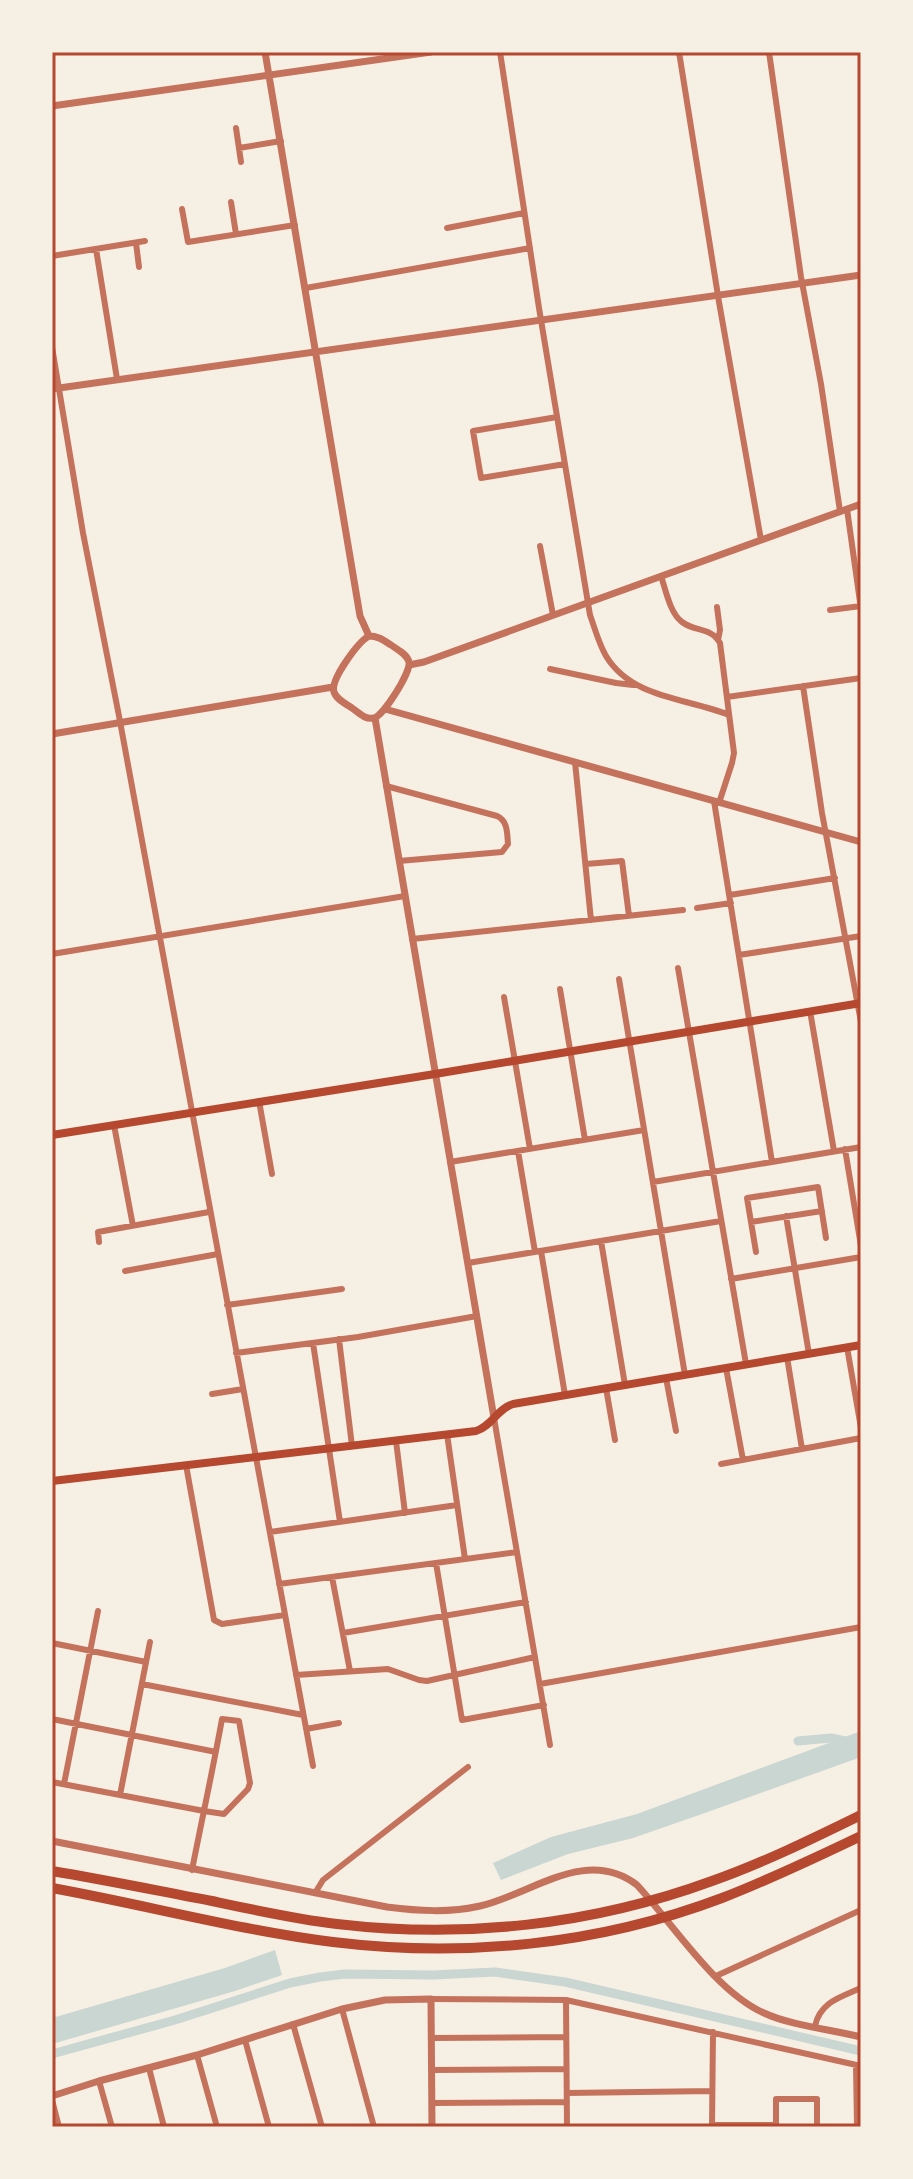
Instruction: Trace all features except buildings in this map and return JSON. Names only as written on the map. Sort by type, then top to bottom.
[{"type":"highway","points":[[52,1871],[316,1921],[379,1928],[500,1928],[575,1919],[662,1898],[760,1863],[861,1815]]},
{"type":"highway","points":[[52,1888],[310,1939],[439,1948],[517,1945],[567,1939],[676,1913],[766,1880],[861,1836]]},
{"type":"main road","points":[[52,1135],[859,1003]]},
{"type":"main road","points":[[52,1481],[480,1430],[510,1405],[861,1345]]},
{"type":"street","points":[[265,52],[360,616],[369,636]]},
{"type":"street","points":[[52,106],[431,52]]},
{"type":"street","points":[[500,52],[590,615],[605,655],[619,673],[637,685]]},
{"type":"street","points":[[679,52],[761,540]]},
{"type":"street","points":[[769,52],[802,284],[861,608],[830,610]]},
{"type":"street","points":[[236,128],[241,162]]},
{"type":"street","points":[[239,148],[281,141]]},
{"type":"street","points":[[231,202],[236,234]]},
{"type":"street","points":[[182,209],[188,242],[295,225]]},
{"type":"street","points":[[447,228],[524,213]]},
{"type":"street","points":[[52,256],[145,241]]},
{"type":"street","points":[[136,243],[139,267]]},
{"type":"street","points":[[306,288],[530,248]]},
{"type":"street","points":[[96,249],[117,379]]},
{"type":"street","points":[[56,388],[861,275]]},
{"type":"street","points":[[52,347],[56,388],[313,1766]]},
{"type":"street","points":[[557,417],[473,431],[481,478],[565,464]]},
{"type":"street","points":[[409,665],[420,664],[861,504]]},
{"type":"street","points":[[540,546],[553,615]]},
{"type":"street","points":[[661,576],[678,618],[688,626],[709,632],[718,640]]},
{"type":"street","points":[[717,607],[718,640],[733,758],[716,802],[772,1162]]},
{"type":"street","points":[[369,636],[382,639],[404,654],[409,665],[408,672],[385,709],[375,718],[364,717],[338,698],[333,687],[335,679],[359,644],[369,636]]},
{"type":"street","points":[[550,669],[637,685],[729,715]]},
{"type":"street","points":[[727,697],[861,678]]},
{"type":"street","points":[[803,686],[822,813],[861,1022]]},
{"type":"street","points":[[52,734],[333,687]]},
{"type":"street","points":[[385,709],[861,842]]},
{"type":"street","points":[[375,718],[550,1745]]},
{"type":"street","points":[[575,762],[591,920]]},
{"type":"street","points":[[386,786],[502,818],[506,826],[508,844],[499,852],[399,861]]},
{"type":"street","points":[[586,864],[622,861],[629,916]]},
{"type":"street","points":[[697,908],[835,878]]},
{"type":"street","points":[[52,954],[405,896]]},
{"type":"street","points":[[412,939],[683,910]]},
{"type":"street","points":[[739,955],[861,936]]},
{"type":"street","points":[[678,968],[746,1364]]},
{"type":"street","points":[[619,979],[685,1375]]},
{"type":"street","points":[[560,989],[585,1140]]},
{"type":"street","points":[[504,997],[530,1149]]},
{"type":"street","points":[[810,1011],[834,1151]]},
{"type":"street","points":[[259,1101],[272,1174]]},
{"type":"street","points":[[114,1125],[133,1226]]},
{"type":"street","points":[[450,1162],[644,1130]]},
{"type":"street","points":[[653,1182],[861,1147]]},
{"type":"street","points":[[845,1149],[859,1219],[861,1246]]},
{"type":"street","points":[[518,1151],[565,1395]]},
{"type":"street","points":[[756,1252],[747,1198],[818,1187],[826,1238]]},
{"type":"street","points":[[751,1222],[822,1211]]},
{"type":"street","points":[[99,1242],[98,1232],[209,1212]]},
{"type":"street","points":[[786,1216],[809,1354]]},
{"type":"street","points":[[468,1263],[721,1221]]},
{"type":"street","points":[[601,1241],[625,1385]]},
{"type":"street","points":[[125,1271],[218,1254]]},
{"type":"street","points":[[731,1279],[861,1257]]},
{"type":"street","points":[[227,1305],[342,1289]]},
{"type":"street","points":[[236,1353],[477,1316]]},
{"type":"street","points":[[339,1339],[352,1446]]},
{"type":"street","points":[[313,1343],[340,1522]]},
{"type":"street","points":[[847,1347],[861,1428]]},
{"type":"street","points":[[787,1357],[802,1449]]},
{"type":"street","points":[[726,1368],[743,1460]]},
{"type":"street","points":[[666,1378],[676,1431]]},
{"type":"street","points":[[606,1388],[615,1440]]},
{"type":"street","points":[[212,1394],[243,1389]]},
{"type":"street","points":[[447,1434],[465,1559]]},
{"type":"street","points":[[721,1464],[861,1438]]},
{"type":"street","points":[[396,1441],[405,1513]]},
{"type":"street","points":[[186,1465],[212,1618],[219,1624],[285,1615]]},
{"type":"street","points":[[270,1532],[457,1505]]},
{"type":"street","points":[[279,1584],[517,1552]]},
{"type":"street","points":[[436,1563],[462,1720],[544,1705]]},
{"type":"street","points":[[332,1577],[350,1671]]},
{"type":"street","points":[[343,1633],[526,1602]]},
{"type":"street","points":[[64,1784],[98,1611]]},
{"type":"street","points":[[540,1684],[861,1627]]},
{"type":"street","points":[[120,1795],[150,1642]]},
{"type":"street","points":[[52,1643],[146,1662]]},
{"type":"street","points":[[296,1675],[388,1669],[423,1681],[535,1657]]},
{"type":"street","points":[[142,1684],[303,1715]]},
{"type":"street","points":[[52,1719],[216,1752]]},
{"type":"street","points":[[52,1782],[64,1784],[120,1795],[204,1811],[219,1814],[226,1813],[250,1785],[239,1721],[222,1719],[216,1752],[204,1811],[192,1870]]},
{"type":"street","points":[[306,1729],[339,1723]]},
{"type":"street","points":[[315,1893],[323,1880],[468,1767]]},
{"type":"street","points":[[52,1841],[401,1909],[449,1910],[492,1903],[572,1872],[606,1870],[622,1875],[637,1885],[716,1976],[756,2009],[773,2017],[861,2037]]},
{"type":"street","points":[[716,1976],[861,1910]]},
{"type":"street","points":[[815,2026],[825,2006],[861,1988]]},
{"type":"street","points":[[431,1999],[432,2127]]},
{"type":"street","points":[[59,2127],[52,2098],[99,2081],[197,2055],[342,2009],[385,2000],[431,1999],[566,2000],[858,2066],[857,2127]]},
{"type":"street","points":[[566,2000],[567,2127]]},
{"type":"street","points":[[342,2009],[374,2127]]},
{"type":"street","points":[[293,2024],[322,2127]]},
{"type":"street","points":[[713,2032],[712,2126],[776,2126],[776,2099],[817,2099],[817,2127]]},
{"type":"street","points":[[431,2038],[566,2037]]},
{"type":"street","points":[[245,2040],[269,2127]]},
{"type":"street","points":[[197,2055],[217,2127]]},
{"type":"street","points":[[149,2068],[164,2127]]},
{"type":"street","points":[[432,2070],[566,2069]]},
{"type":"street","points":[[99,2081],[112,2127]]},
{"type":"street","points":[[567,2093],[712,2091]]},
{"type":"street","points":[[432,2103],[567,2102]]},
{"type":"shaded area","points":[[861,1731],[861,1757],[633,1838],[568,1854],[501,1880],[493,1863],[551,1837],[637,1814]]},
{"type":"shaded area","points":[[275,1950],[282,1975],[52,2044],[52,2018],[225,1968]]},
{"type":"waterway","points":[[798,1741],[831,1738],[850,1742]]},
{"type":"waterway","points":[[52,2054],[175,2020],[290,1983],[320,1977],[495,1972],[565,1982],[861,2051]]}]
